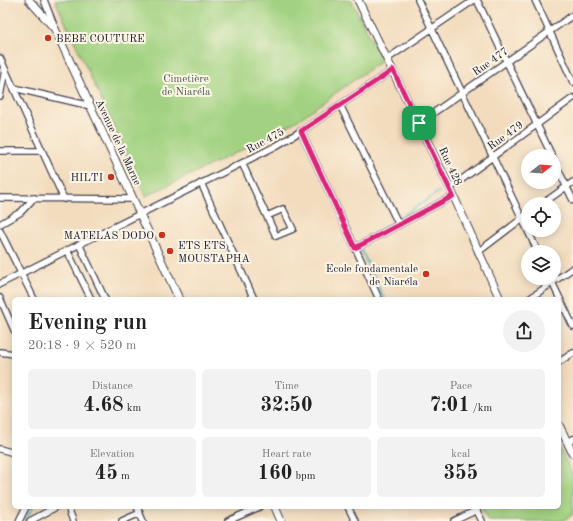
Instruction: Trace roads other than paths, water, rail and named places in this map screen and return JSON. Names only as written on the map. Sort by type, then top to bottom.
[{"type":"street","name":"Avenue de la Marne","points":[[29,0],[56,29],[178,297]]},
{"type":"street","points":[[44,0],[56,29]]},
{"type":"street","name":"Rue 428","points":[[358,0],[450,188],[499,297]]},
{"type":"street","points":[[418,0],[521,217]]},
{"type":"street","points":[[387,59],[474,0]]},
{"type":"street","points":[[477,0],[549,149]]},
{"type":"street","points":[[535,0],[573,82]]},
{"type":"street","name":"Rue 477","points":[[419,123],[573,15]]},
{"type":"street","points":[[0,58],[64,199]]},
{"type":"street","points":[[0,96],[6,70]]},
{"type":"street","name":"Rue 475","points":[[0,284],[276,146],[393,70]]},
{"type":"street","points":[[14,88],[91,106]]},
{"type":"street","name":"Rue 479","points":[[450,188],[573,98]]},
{"type":"street","points":[[340,105],[399,225]]},
{"type":"street","points":[[301,131],[378,297]]},
{"type":"street","points":[[0,151],[41,151]]},
{"type":"street","points":[[242,163],[276,236],[293,229],[283,209],[267,216]]},
{"type":"street","points":[[561,176],[573,200]]},
{"type":"street","points":[[551,197],[573,182]]},
{"type":"street","points":[[201,184],[253,297]]},
{"type":"street","points":[[355,248],[453,196]]},
{"type":"street","points":[[0,198],[133,199]]},
{"type":"street","points":[[0,224],[21,212],[34,198]]},
{"type":"street","points":[[478,252],[521,220]]},
{"type":"street","points":[[0,231],[33,297]]},
{"type":"street","points":[[79,244],[104,297]]},
{"type":"street","points":[[67,250],[90,297]]},
{"type":"street","points":[[561,275],[573,268]]},
{"type":"street","points":[[531,297],[545,285]]},
{"type":"street","points":[[553,285],[559,297]]},
{"type":"street","points":[[0,298],[12,325]]},
{"type":"street","points":[[561,301],[573,326]]},
{"type":"street","points":[[0,352],[12,354]]},
{"type":"street","points":[[561,361],[573,353]]},
{"type":"street","points":[[561,429],[570,441],[573,454]]},
{"type":"street","points":[[0,449],[12,452]]},
{"type":"street","points":[[22,520],[25,509]]},
{"type":"street","points":[[30,521],[52,509]]},
{"type":"street","points":[[69,509],[73,521]]},
{"type":"street","points":[[138,509],[143,521]]},
{"type":"street","points":[[228,521],[255,509]]},
{"type":"street","points":[[276,509],[281,521]]},
{"type":"street","points":[[349,509],[355,521]]},
{"type":"street","points":[[454,521],[476,509],[482,521]]},
{"type":"street","points":[[122,521],[140,513]]},
{"type":"waterway","points":[[368,238],[439,192]]},
{"type":"waterway","points":[[360,247],[383,297]]},
{"type":"waterway","points":[[25,521],[32,509]]},
{"type":"place","name":"BEBE COUTURE","points":[[48,38]]},
{"type":"place","name":"HILTI","points":[[111,177]]},
{"type":"place","name":"MATELAS DODO","points":[[162,235]]},
{"type":"place","name":"ETS ETS MOUSTAPHA","points":[[170,251]]},
{"type":"place","name":"Ecole fondamentale de Niaréla","points":[[426,274]]},
{"type":"park label","name":"Cimetière de Niaréla","points":[[186,84]]}]
